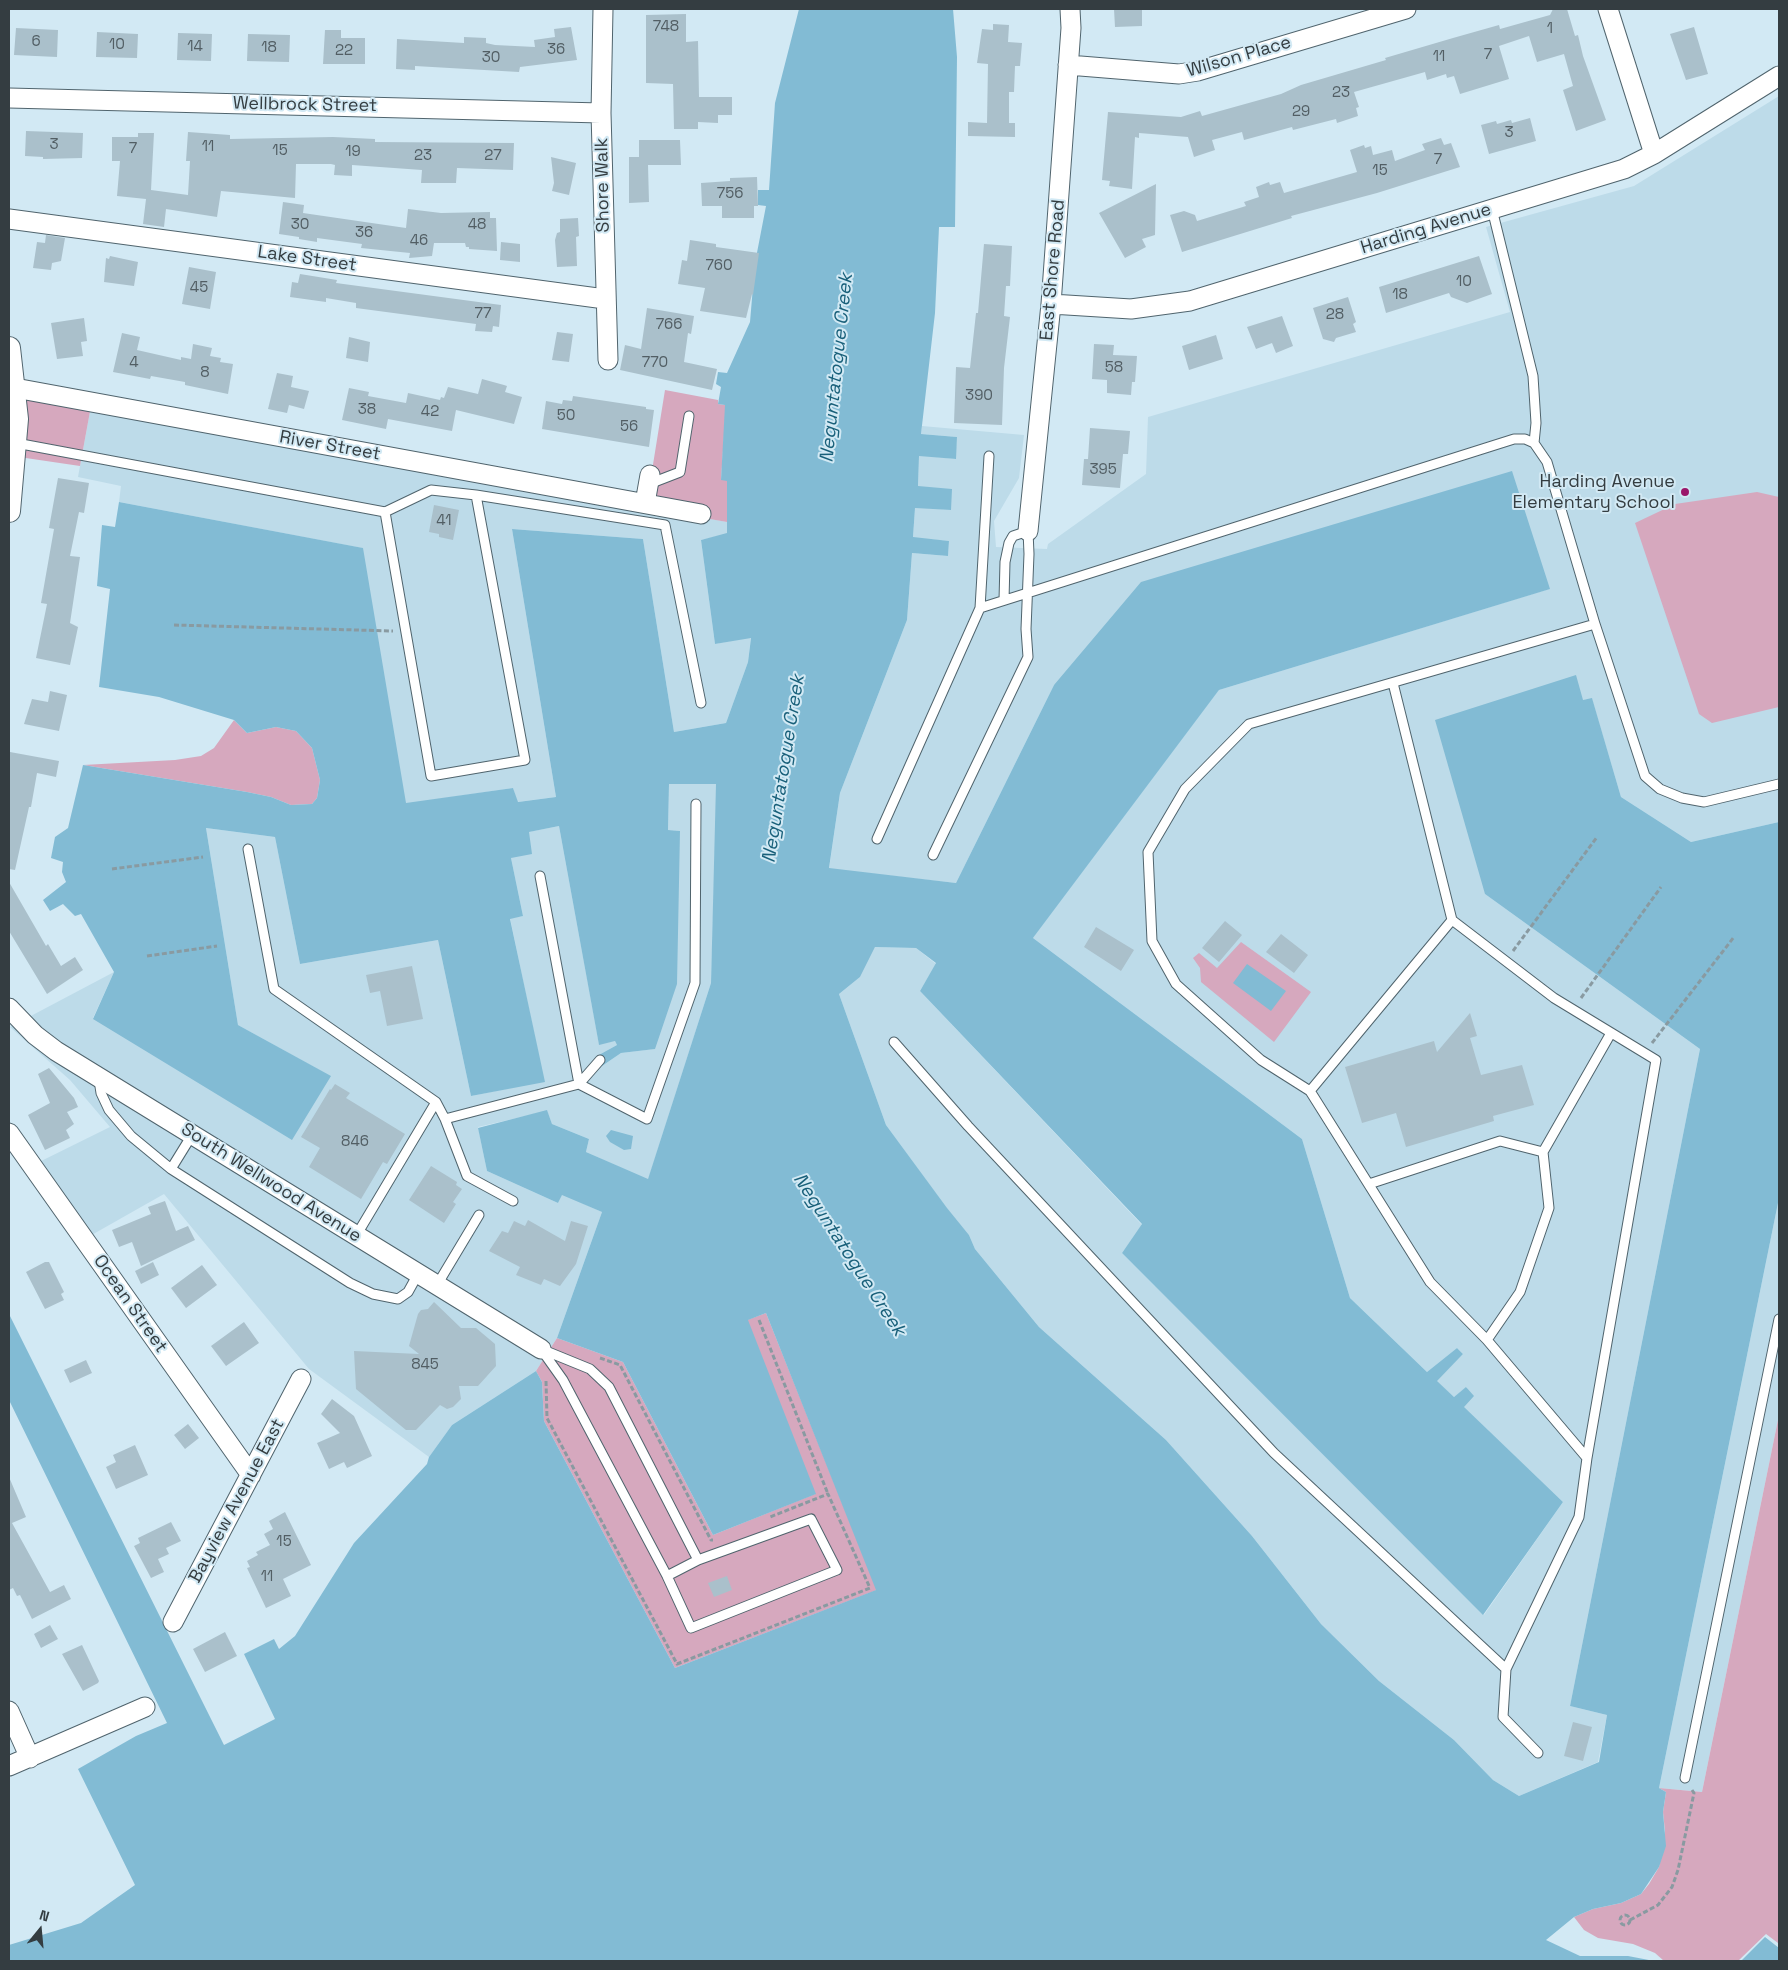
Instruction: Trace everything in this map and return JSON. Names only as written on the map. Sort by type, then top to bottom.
[{"type":"street","name":"Shore Walk","points":[[603,9],[601,113],[608,360]]},
{"type":"street","name":"East Shore Road","points":[[1028,531],[1051,304],[1071,28],[1070,9]]},
{"type":"street","name":"Wilson Place","points":[[1068,65],[1179,74],[1198,71],[1406,9]]},
{"type":"street","points":[[1608,9],[1654,154]]},
{"type":"street","name":"Harding Avenue","points":[[1051,304],[1131,309],[1190,301],[1624,169],[1654,154],[1779,76]]},
{"type":"street","name":"Wellbrock Street","points":[[9,98],[601,113]]},
{"type":"street","name":"Lake Street","points":[[9,219],[605,299]]},
{"type":"street","points":[[9,348],[15,388],[16,443],[9,508]]},
{"type":"street","name":"River Street","points":[[15,388],[701,514]]},
{"type":"street","points":[[645,504],[649,480]]},
{"type":"street","name":"South Wellwood Avenue","points":[[9,1008],[35,1035],[98,1077],[541,1349]]},
{"type":"street","name":"Ocean Street","points":[[9,1132],[251,1475]]},
{"type":"street","name":"Bayview Avenue East","points":[[173,1622],[302,1379]]},
{"type":"street","points":[[9,1766],[145,1706]]},
{"type":"street","points":[[9,1711],[30,1758]]},
{"type":"lane","points":[[1492,209],[1533,376],[1536,414],[1534,443]]},
{"type":"lane","points":[[649,480],[680,472],[689,416]]},
{"type":"lane","points":[[980,608],[1514,439],[1525,440],[1534,443],[1547,462],[1595,624],[1645,776],[1660,789],[1682,798],[1704,802],[1779,784]]},
{"type":"lane","points":[[16,443],[385,512],[431,490],[476,495],[665,525],[701,703]]},
{"type":"lane","points":[[877,839],[980,608],[989,456]]},
{"type":"lane","points":[[385,512],[431,776],[525,760],[476,495]]},
{"type":"lane","points":[[933,855],[1028,658],[1026,629],[1028,531],[1014,536],[1009,543],[1004,568],[1004,600]]},
{"type":"lane","points":[[1587,1458],[1487,1340],[1430,1282],[1310,1091],[1261,1060],[1176,984],[1152,941],[1148,852],[1185,789],[1249,724],[1595,624]]},
{"type":"lane","points":[[1393,683],[1452,920],[1505,961],[1573,1009],[1656,1060],[1587,1458],[1579,1516],[1506,1669],[1503,1717],[1538,1753]]},
{"type":"lane","points":[[579,1084],[647,1119],[695,983],[696,804]]},
{"type":"lane","points":[[248,849],[274,989],[436,1102],[445,1119],[467,1176],[513,1201]]},
{"type":"lane","points":[[540,876],[579,1084]]},
{"type":"lane","points":[[1310,1091],[1452,920]]},
{"type":"lane","points":[[1487,1340],[1520,1292],[1549,1208],[1543,1152],[1611,1032]]},
{"type":"lane","points":[[894,1042],[968,1126],[1274,1453],[1506,1669]]},
{"type":"lane","points":[[445,1119],[579,1084],[600,1060]]},
{"type":"lane","points":[[98,1077],[101,1092],[114,1117],[130,1136],[171,1169],[350,1283],[372,1294],[398,1299],[408,1292],[418,1274]]},
{"type":"lane","points":[[356,1236],[436,1102]]},
{"type":"lane","points":[[171,1169],[192,1135]]},
{"type":"lane","points":[[1369,1184],[1500,1141],[1543,1152]]},
{"type":"lane","points":[[437,1285],[479,1215]]},
{"type":"lane","points":[[1685,1778],[1779,1319]]},
{"type":"lane","points":[[541,1349],[590,1369],[609,1387],[698,1560]]},
{"type":"lane","points":[[541,1349],[564,1380],[667,1576],[691,1628],[837,1570],[811,1519],[698,1560],[667,1576]]},
{"type":"path","points":[[174,625],[381,631]]},
{"type":"path","points":[[1505,961],[1596,837]]},
{"type":"path","points":[[112,869],[203,857]]},
{"type":"path","points":[[1573,1009],[1661,888]]},
{"type":"path","points":[[1644,1053],[1734,937]]},
{"type":"path","points":[[147,956],[217,946]]},
{"type":"path","points":[[759,1320],[828,1494]]},
{"type":"path","points":[[1630,1920],[1658,1905],[1672,1887],[1678,1870],[1694,1793],[1685,1778]]},
{"type":"shaded area","points":[[1779,96],[1779,822],[1691,842],[1621,797],[1592,699],[1583,700],[1485,894],[1700,1049],[1570,1706],[1607,1715],[1598,1762],[1519,1796],[1493,1780],[1454,1740],[1379,1681],[1321,1624],[1252,1536],[1166,1440],[1039,1327],[975,1249],[969,1235],[947,1209],[886,1125],[839,994],[860,977],[875,947],[916,948],[936,964],[920,991],[1142,1225],[1122,1253],[1484,1615],[1563,1502],[1463,1407],[1467,1387],[1454,1397],[1436,1381],[1463,1354],[1457,1348],[1427,1372],[1350,1298],[1302,1139],[1033,938],[1219,690],[1549,589],[1054,685],[956,883],[829,869],[840,793],[907,620],[912,553],[948,556],[949,541],[913,538],[915,507],[951,510],[918,487],[919,455],[955,459],[957,437],[921,434],[922,426],[1024,435],[1019,478],[994,521],[996,547],[1047,549],[1048,544],[1146,474],[1148,417],[1510,312],[1486,227],[1634,186]]},
{"type":"shaded area","points":[[665,390],[718,400],[718,404],[726,405],[721,480],[727,480],[727,522],[646,508]]},
{"type":"shaded area","points":[[21,392],[91,406],[80,466],[19,457]]},
{"type":"shaded area","points":[[91,406],[727,522],[727,534],[701,540],[715,644],[751,637],[748,662],[726,723],[674,732],[643,539],[512,529],[556,797],[517,802],[513,788],[405,804],[362,548],[119,502],[121,486],[78,477]]},
{"type":"shaded area","points":[[1757,492],[1779,497],[1779,707],[1712,723],[1699,714],[1635,523],[1675,504]]},
{"type":"shaded area","points":[[234,720],[247,733],[276,727],[296,731],[312,748],[320,780],[317,798],[312,804],[291,805],[271,797],[247,792],[83,765],[175,760],[201,756],[214,748]]},
{"type":"shaded area","points":[[669,783],[717,784],[711,983],[648,1180],[586,1152],[589,1139],[552,1124],[547,1111],[478,1127],[487,1171],[558,1203],[562,1194],[602,1212],[557,1338],[536,1371],[452,1425],[429,1457],[309,1369],[164,1194],[81,1241],[27,1168],[110,1127],[70,1080],[10,1027],[114,972],[93,1018],[330,1076],[238,1025],[206,828],[275,837],[300,964],[438,940],[471,1096],[544,1081],[510,918],[523,916],[511,858],[528,832],[559,826],[599,1044],[615,1041],[617,1045],[597,1056],[602,1066],[621,1053],[654,1049],[680,831],[668,830]]},
{"type":"shaded area","points":[[1241,942],[1311,992],[1274,1042],[1201,982],[1200,968],[1193,958],[1199,953],[1217,968]]},
{"type":"shaded area","points":[[1779,1198],[1779,1415],[1702,1792],[1659,1788]]},
{"type":"shaded area","points":[[766,1313],[877,1590],[675,1668],[544,1421],[542,1382],[536,1371],[557,1338],[623,1362],[713,1535],[815,1494],[747,1320]]},
{"type":"shaded area","points":[[1779,1415],[1779,1942],[1766,1934],[1738,1961],[1664,1961],[1655,1953],[1633,1944],[1598,1938],[1584,1930],[1574,1917],[1593,1909],[1621,1903],[1641,1894],[1649,1884],[1659,1867],[1665,1831],[1663,1812],[1666,1792],[1659,1788],[1702,1792]]},
{"type":"water","name":"Neguntatogue Creek","points":[[799,9],[953,9],[957,57],[955,227],[939,227],[935,313],[921,434],[957,437],[956,459],[919,456],[918,486],[952,489],[951,510],[915,508],[913,537],[949,541],[948,556],[912,553],[907,620],[840,793],[829,868],[956,883],[1054,685],[1141,582],[1512,471],[1550,589],[1219,690],[1033,938],[1302,1139],[1350,1298],[1427,1372],[1457,1348],[1463,1354],[1437,1381],[1454,1397],[1466,1387],[1474,1396],[1464,1407],[1563,1502],[1483,1615],[1122,1253],[1142,1224],[920,991],[936,963],[916,948],[875,947],[860,977],[839,994],[886,1125],[969,1235],[975,1249],[1039,1327],[1166,1440],[1252,1536],[1321,1624],[1379,1681],[1454,1740],[1493,1780],[1519,1796],[1599,1762],[1607,1715],[1570,1706],[1700,1049],[1485,894],[1435,720],[1576,675],[1583,700],[1592,698],[1621,797],[1691,842],[1779,822],[1779,1198],[1659,1788],[1666,1792],[1663,1812],[1666,1846],[1659,1867],[1641,1894],[1621,1903],[1593,1909],[1574,1917],[1546,1940],[1580,1956],[1628,1956],[1654,1961],[9,1961],[9,1945],[81,1923],[135,1885],[78,1769],[136,1736],[167,1723],[9,1400],[9,1314],[224,1745],[275,1719],[244,1654],[274,1639],[279,1649],[295,1636],[354,1543],[427,1464],[429,1457],[452,1425],[536,1371],[542,1382],[544,1421],[675,1668],[876,1590],[766,1313],[748,1320],[816,1494],[713,1535],[623,1362],[557,1338],[602,1212],[562,1195],[558,1203],[487,1171],[478,1128],[547,1110],[552,1124],[589,1139],[586,1152],[648,1179],[711,983],[716,784],[669,784],[668,830],[680,831],[677,984],[655,1049],[621,1053],[602,1066],[597,1056],[617,1045],[615,1041],[599,1045],[559,826],[529,832],[532,854],[511,858],[523,916],[510,919],[545,1082],[471,1096],[438,940],[300,964],[275,837],[206,828],[238,1025],[331,1076],[292,1140],[93,1019],[114,972],[81,914],[75,916],[63,904],[50,911],[43,900],[66,882],[62,872],[63,862],[51,858],[55,837],[68,828],[83,765],[247,792],[271,797],[291,805],[312,804],[317,798],[320,780],[312,748],[296,731],[276,727],[247,733],[234,720],[159,697],[99,687],[110,589],[97,586],[102,525],[115,527],[119,502],[363,548],[406,803],[513,788],[518,802],[556,797],[512,529],[643,539],[674,732],[726,723],[748,662],[751,638],[715,644],[701,540],[727,533],[727,481],[721,480],[725,405],[718,404],[721,387],[716,384],[718,372],[727,373],[750,322],[755,263],[766,206],[758,205],[758,190],[769,190],[775,103]]},
{"type":"water","points":[[1247,964],[1286,991],[1271,1011],[1233,983]]},
{"type":"water","points":[[611,1130],[633,1136],[631,1149],[624,1150],[610,1142],[606,1136]]},
{"type":"water","points":[[1765,1937],[1779,1948],[1779,1961],[1741,1961]]},
{"type":"building","points":[[1114,9],[1142,9],[1142,26],[1115,27]]},
{"type":"building","points":[[1553,9],[1567,9],[1575,36],[1578,35],[1583,56],[1606,120],[1576,131],[1563,90],[1573,86],[1564,54],[1537,62],[1529,36],[1499,46],[1509,79],[1460,94],[1454,76],[1447,78],[1446,74],[1427,80],[1425,72],[1354,92],[1359,107],[1356,108],[1358,116],[1337,123],[1336,119],[1293,130],[1292,127],[1244,140],[1242,132],[1212,140],[1215,150],[1194,157],[1188,137],[1139,133],[1139,138],[1135,137],[1132,189],[1109,186],[1110,181],[1102,180],[1108,112],[1181,117],[1200,111],[1202,116],[1281,94],[1301,85],[1453,38],[1499,25],[1500,29],[1550,15]]},
{"type":"building","points":[[686,14],[686,42],[698,41],[699,97],[732,97],[732,115],[718,115],[718,123],[698,122],[698,129],[674,129],[673,84],[646,83],[646,15]]},
{"type":"building","points":[[993,24],[1009,25],[1008,42],[1022,43],[1020,66],[1015,66],[1014,92],[1009,92],[1009,123],[1015,123],[1015,137],[968,136],[968,122],[987,123],[988,64],[977,63],[982,29],[993,30]]},
{"type":"building","points":[[571,27],[577,60],[520,67],[519,72],[415,66],[415,70],[396,69],[397,39],[464,43],[464,37],[486,38],[486,43],[495,45],[535,47],[534,40],[555,37],[554,29]]},
{"type":"building","points":[[1694,27],[1708,74],[1686,80],[1670,34]]},
{"type":"building","points":[[16,28],[58,30],[57,57],[14,55]]},
{"type":"building","points":[[325,30],[341,30],[341,38],[365,38],[365,64],[323,64]]},
{"type":"building","points":[[97,32],[138,34],[137,58],[96,57]]},
{"type":"building","points":[[178,33],[212,34],[211,61],[177,60]]},
{"type":"building","points":[[248,34],[290,35],[289,62],[247,61]]},
{"type":"building","points":[[1530,118],[1536,141],[1489,154],[1481,125],[1496,121],[1497,124],[1511,120],[1512,123]]},
{"type":"building","points":[[26,131],[83,133],[82,158],[43,159],[43,157],[25,156]]},
{"type":"building","points":[[188,132],[230,135],[230,139],[333,137],[375,139],[375,142],[514,143],[513,170],[457,168],[456,183],[421,183],[422,170],[352,165],[352,176],[334,175],[335,165],[331,164],[296,164],[295,198],[221,191],[217,217],[166,209],[164,227],[143,224],[146,199],[117,196],[120,161],[112,161],[112,137],[138,137],[138,133],[154,133],[151,190],[188,195],[190,161],[186,161]]},
{"type":"building","points":[[1441,138],[1444,145],[1451,143],[1460,167],[1377,193],[1291,216],[1292,218],[1182,252],[1170,215],[1184,211],[1195,215],[1197,221],[1246,206],[1244,202],[1259,197],[1256,187],[1269,182],[1270,185],[1280,182],[1284,193],[1357,172],[1350,150],[1364,145],[1365,148],[1371,146],[1373,155],[1392,150],[1395,161],[1425,150],[1422,144]]},
{"type":"building","points":[[639,140],[680,140],[681,165],[648,165],[649,202],[629,203],[629,157],[639,157]]},
{"type":"building","points":[[551,157],[576,163],[569,195],[552,191],[554,183]]},
{"type":"building","points":[[757,177],[758,206],[754,206],[754,218],[722,218],[722,206],[702,206],[701,183],[730,181],[730,178]]},
{"type":"building","points":[[1156,184],[1155,235],[1142,239],[1146,247],[1125,258],[1099,213]]},
{"type":"building","points":[[283,202],[304,205],[303,213],[406,228],[408,209],[441,213],[490,212],[490,218],[496,218],[497,251],[469,249],[465,243],[434,243],[432,256],[409,258],[410,253],[361,248],[362,244],[317,238],[317,242],[299,239],[299,237],[279,234]]},
{"type":"building","points":[[578,218],[579,236],[576,237],[577,266],[557,267],[555,240],[557,233],[560,232],[560,219]]},
{"type":"building","points":[[46,235],[65,238],[61,261],[52,263],[51,270],[33,268],[37,242],[45,243]]},
{"type":"building","points":[[690,240],[716,244],[716,247],[759,253],[753,295],[746,318],[700,311],[705,288],[678,284],[682,260],[687,261]]},
{"type":"building","points":[[501,242],[520,244],[520,262],[500,260]]},
{"type":"building","points":[[984,244],[1012,246],[1010,286],[1006,286],[1004,316],[1010,317],[1004,368],[1002,425],[954,423],[956,367],[970,368],[976,313],[978,313]]},
{"type":"building","points":[[110,256],[138,262],[134,286],[104,282],[106,258],[109,259]]},
{"type":"building","points":[[1479,256],[1492,294],[1467,303],[1451,297],[1449,293],[1386,313],[1379,287]]},
{"type":"building","points":[[189,267],[216,272],[210,309],[182,304]]},
{"type":"building","points":[[300,274],[337,280],[336,283],[501,305],[499,327],[493,326],[492,332],[475,331],[476,324],[356,308],[356,303],[326,298],[326,302],[290,297],[292,282],[298,283]]},
{"type":"building","points":[[1348,297],[1356,322],[1353,324],[1356,332],[1336,338],[1334,342],[1323,339],[1313,308]]},
{"type":"building","points":[[647,308],[694,316],[691,334],[688,333],[684,362],[717,369],[712,390],[620,370],[625,345],[641,349]]},
{"type":"building","points":[[1282,316],[1293,346],[1276,353],[1272,343],[1256,349],[1247,327]]},
{"type":"building","points":[[84,318],[87,341],[81,342],[83,356],[57,359],[51,323]]},
{"type":"building","points":[[557,332],[573,334],[569,362],[552,360]]},
{"type":"building","points":[[122,333],[140,337],[137,350],[181,360],[181,357],[191,359],[193,344],[212,348],[210,356],[221,358],[220,362],[233,364],[228,394],[185,385],[185,382],[151,376],[150,379],[113,372]]},
{"type":"building","points":[[1216,335],[1223,359],[1189,370],[1182,346]]},
{"type":"building","points":[[349,337],[370,342],[368,362],[346,358]]},
{"type":"building","points":[[1094,344],[1114,345],[1113,355],[1137,356],[1135,382],[1132,382],[1131,395],[1107,393],[1107,380],[1092,379]]},
{"type":"building","points":[[277,373],[293,376],[291,387],[309,391],[304,409],[289,405],[287,413],[268,409]]},
{"type":"building","points":[[482,379],[507,386],[505,392],[522,397],[514,424],[456,410],[452,431],[388,419],[386,429],[342,420],[349,388],[369,392],[368,396],[406,403],[408,393],[440,400],[441,397],[444,398],[448,387],[478,394]]},
{"type":"building","points":[[573,396],[646,407],[646,409],[654,410],[649,447],[542,429],[546,401],[562,404],[563,400],[572,401]]},
{"type":"building","points":[[1090,428],[1130,431],[1128,454],[1123,454],[1120,488],[1082,485],[1084,459],[1088,459]]},
{"type":"building","points":[[58,478],[89,483],[84,513],[79,512],[70,556],[80,557],[70,623],[78,627],[70,665],[36,658],[47,604],[41,603],[54,529],[49,528]]},
{"type":"building","points":[[434,505],[459,510],[453,540],[439,537],[439,534],[429,532]]},
{"type":"building","points":[[50,691],[67,695],[59,731],[24,724],[32,699],[48,702]]},
{"type":"building","points":[[10,752],[59,761],[56,777],[37,773],[31,807],[29,807],[15,870],[9,869]]},
{"type":"building","points":[[9,882],[46,946],[48,944],[61,966],[75,957],[83,970],[47,994],[9,931]]},
{"type":"building","points":[[1225,921],[1242,935],[1219,962],[1202,948]]},
{"type":"building","points":[[1096,927],[1134,950],[1121,971],[1084,947]]},
{"type":"building","points":[[1281,934],[1308,955],[1294,973],[1266,952]]},
{"type":"building","points":[[412,966],[423,1019],[387,1026],[380,991],[370,993],[366,975]]},
{"type":"building","points":[[1470,1013],[1477,1036],[1470,1038],[1481,1075],[1522,1065],[1534,1105],[1493,1116],[1494,1121],[1406,1147],[1396,1113],[1362,1123],[1345,1067],[1434,1041],[1437,1052]]},
{"type":"building","points":[[49,1068],[74,1098],[78,1107],[67,1112],[74,1124],[66,1130],[70,1138],[45,1150],[28,1115],[50,1103],[38,1074]]},
{"type":"building","points":[[335,1084],[350,1093],[346,1098],[405,1134],[387,1164],[383,1162],[361,1199],[309,1167],[320,1148],[301,1137],[330,1089]]},
{"type":"building","points":[[431,1166],[457,1182],[456,1185],[462,1189],[453,1202],[456,1204],[444,1223],[409,1200]]},
{"type":"building","points":[[165,1201],[176,1231],[188,1226],[195,1240],[141,1266],[132,1242],[119,1247],[112,1230],[151,1214],[148,1207]]},
{"type":"building","points":[[528,1220],[565,1241],[571,1221],[588,1226],[576,1264],[560,1286],[544,1279],[541,1285],[516,1275],[520,1267],[489,1251],[502,1231],[508,1233],[514,1221],[525,1226]]},
{"type":"building","points":[[45,1262],[49,1262],[64,1292],[61,1294],[64,1300],[45,1309],[26,1272]]},
{"type":"building","points":[[153,1262],[159,1275],[141,1284],[135,1271]]},
{"type":"building","points":[[202,1265],[217,1285],[186,1308],[171,1288]]},
{"type":"building","points":[[434,1302],[461,1328],[476,1328],[495,1344],[496,1366],[478,1386],[459,1386],[461,1399],[453,1407],[447,1409],[440,1405],[416,1430],[406,1430],[356,1389],[354,1351],[419,1354],[409,1346],[418,1314],[421,1310],[428,1309]]},
{"type":"building","points":[[244,1322],[259,1343],[226,1366],[211,1346]]},
{"type":"building","points":[[86,1360],[92,1373],[70,1383],[64,1370]]},
{"type":"building","points":[[332,1399],[354,1416],[372,1456],[347,1468],[344,1462],[329,1469],[317,1443],[340,1433],[321,1414]]},
{"type":"building","points":[[188,1424],[199,1438],[185,1449],[174,1435]]},
{"type":"building","points":[[135,1445],[148,1475],[116,1489],[106,1467],[116,1462],[113,1455]]},
{"type":"building","points":[[9,1477],[26,1517],[12,1523],[50,1592],[64,1585],[71,1599],[32,1619],[20,1595],[17,1596],[13,1588],[9,1590]]},
{"type":"building","points":[[285,1512],[311,1565],[283,1579],[291,1596],[266,1608],[247,1568],[250,1567],[247,1561],[258,1555],[256,1552],[270,1545],[264,1534],[273,1529],[269,1521]]},
{"type":"building","points":[[171,1522],[181,1541],[166,1548],[169,1554],[158,1559],[164,1572],[151,1578],[134,1546],[140,1543],[138,1538]]},
{"type":"building","points":[[727,1576],[732,1590],[714,1597],[708,1583]]},
{"type":"building","points":[[50,1625],[58,1639],[41,1648],[34,1634]]},
{"type":"building","points":[[225,1632],[237,1656],[205,1672],[193,1649]]},
{"type":"building","points":[[82,1645],[99,1681],[83,1691],[62,1654]]},
{"type":"building","points":[[1573,1722],[1592,1727],[1583,1761],[1564,1756]]},
{"type":"place","name":"Harding Avenue Elementary School","points":[[1685,492]]}]
